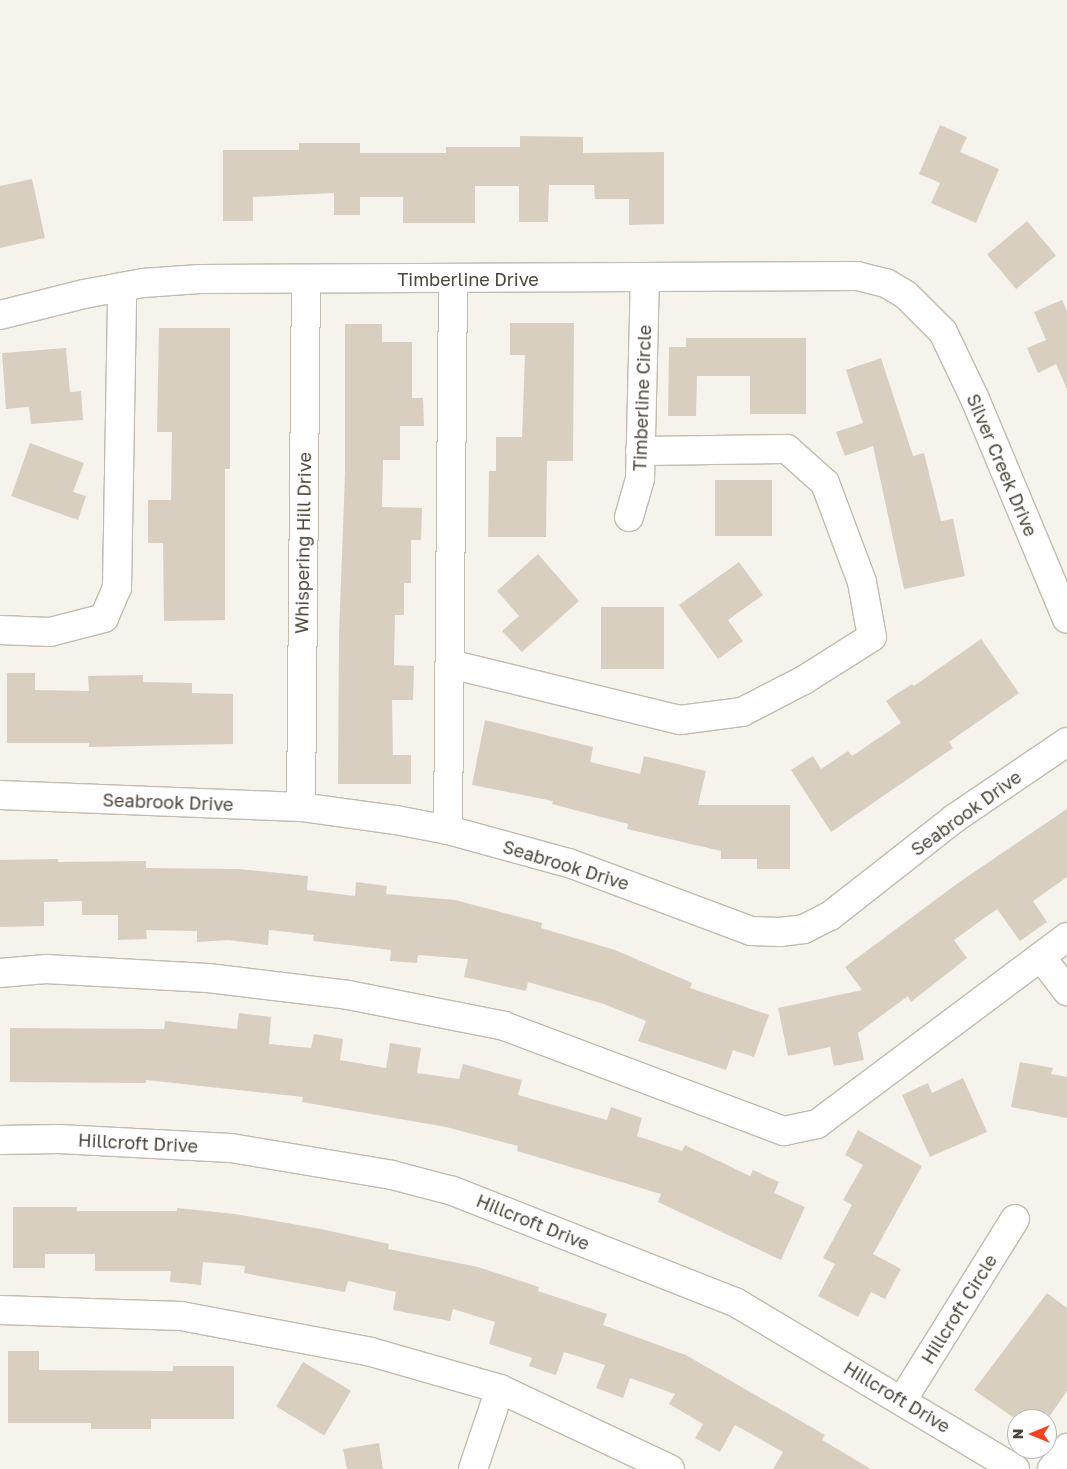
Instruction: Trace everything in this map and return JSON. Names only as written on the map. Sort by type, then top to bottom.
[{"type":"street","name":"Timberline Drive","points":[[0,315],[122,287],[200,279],[857,276],[886,283],[928,315]]},
{"type":"street","name":"Whispering Hill Drive","points":[[301,807],[306,278]]},
{"type":"street","points":[[448,830],[453,278]]},
{"type":"street","name":"Timberline Circle","points":[[629,517],[640,479],[645,278]]},
{"type":"street","points":[[0,630],[50,632],[104,618],[118,588],[122,287]]},
{"type":"street","name":"Silver Creek Drive","points":[[928,315],[942,332],[975,399],[1067,619]]},
{"type":"street","points":[[450,664],[680,720],[742,712],[804,680],[872,637],[862,582],[825,483],[787,449],[640,451]]},
{"type":"street","name":"Seabrook Drive","points":[[0,795],[301,807],[448,830],[569,863],[751,931],[780,932],[804,929],[830,916],[955,818],[1067,742]]},
{"type":"street","points":[[0,973],[46,969],[208,978],[348,995],[494,1024],[784,1131],[817,1124],[1067,937]]},
{"type":"street","points":[[1040,957],[1067,992]]},
{"type":"street","name":"Hillcroft Drive","points":[[0,1140],[59,1139],[231,1148],[392,1175],[453,1191],[735,1302],[903,1400],[1015,1469]]},
{"type":"street","name":"Hillcroft Circle","points":[[903,1400],[1015,1219]]},
{"type":"street","points":[[0,1310],[181,1316],[371,1352],[500,1389],[670,1469]]},
{"type":"street","points":[[472,1469],[500,1389]]},
{"type":"street","points":[[1052,1469],[1067,1448]]},
{"type":"building","points":[[940,125],[967,137],[960,152],[999,169],[976,223],[931,203],[940,183],[919,174]]},
{"type":"building","points":[[520,136],[583,137],[583,153],[664,152],[664,224],[629,225],[629,199],[595,199],[594,185],[549,185],[548,222],[519,222],[519,186],[475,186],[475,223],[403,223],[403,197],[360,197],[360,215],[334,215],[334,193],[253,197],[253,221],[223,221],[223,150],[299,150],[299,143],[360,143],[360,153],[446,153],[446,147],[520,147]]},
{"type":"building","points":[[32,179],[45,238],[0,248],[0,186]]},
{"type":"building","points":[[1027,221],[1056,255],[1016,289],[987,254]]},
{"type":"building","points":[[1062,300],[1067,311],[1067,389],[1056,364],[1038,373],[1027,348],[1046,340],[1034,312]]},
{"type":"building","points":[[510,323],[574,323],[573,461],[547,461],[546,537],[488,537],[489,471],[496,471],[496,437],[522,437],[525,355],[510,355]]},
{"type":"building","points":[[345,324],[382,324],[382,342],[412,342],[412,398],[423,398],[424,426],[400,426],[400,460],[383,460],[382,507],[422,508],[421,540],[411,540],[411,583],[404,583],[404,615],[395,615],[394,665],[414,666],[413,700],[392,700],[393,755],[411,755],[411,784],[338,784],[339,634],[345,474]]},
{"type":"building","points":[[159,328],[230,328],[230,469],[225,469],[225,620],[164,621],[163,543],[148,543],[148,500],[171,500],[172,432],[157,432]]},
{"type":"building","points":[[686,338],[806,338],[806,414],[750,414],[750,376],[697,376],[696,416],[668,416],[669,347],[686,347]]},
{"type":"building","points":[[66,348],[70,392],[81,391],[83,420],[31,424],[29,407],[6,409],[2,353]]},
{"type":"building","points":[[881,358],[913,456],[924,453],[941,521],[953,519],[965,576],[904,589],[873,446],[845,456],[836,432],[863,423],[846,370]]},
{"type":"building","points":[[30,443],[84,463],[73,492],[86,496],[78,520],[11,496]]},
{"type":"building","points":[[715,480],[772,480],[772,536],[715,536]]},
{"type":"building","points":[[538,554],[579,601],[522,652],[502,631],[519,616],[497,591]]},
{"type":"building","points":[[739,562],[763,595],[728,620],[743,641],[718,659],[679,605]]},
{"type":"building","points":[[601,607],[664,607],[664,669],[601,669]]},
{"type":"building","points":[[981,639],[1019,693],[949,742],[953,748],[831,832],[791,770],[813,756],[821,769],[848,751],[852,756],[901,723],[886,701],[912,684],[914,686]]},
{"type":"building","points":[[7,673],[35,673],[35,690],[89,691],[88,676],[143,675],[143,682],[192,683],[192,693],[233,694],[233,744],[89,747],[89,743],[7,743]]},
{"type":"building","points":[[485,720],[593,747],[590,762],[640,774],[644,756],[706,771],[698,805],[790,805],[790,869],[757,869],[757,859],[721,859],[721,851],[627,829],[628,824],[552,804],[553,801],[472,785]]},
{"type":"building","points":[[1067,809],[1067,877],[1033,901],[1047,922],[1020,941],[997,909],[954,940],[967,958],[911,1002],[908,996],[858,1033],[864,1060],[834,1066],[830,1047],[788,1056],[778,1008],[862,990],[845,967],[958,883]]},
{"type":"building","points":[[58,859],[58,862],[146,861],[146,868],[238,869],[308,876],[307,890],[355,896],[356,882],[387,886],[386,894],[455,900],[542,923],[541,928],[615,950],[692,983],[690,988],[769,1015],[754,1057],[733,1050],[726,1070],[638,1041],[646,1021],[604,1004],[528,982],[526,991],[464,977],[468,959],[418,955],[417,963],[390,961],[391,950],[313,941],[314,935],[269,930],[268,945],[228,940],[197,942],[197,931],[146,930],[147,939],[118,940],[118,915],[82,915],[82,901],[44,902],[44,926],[0,927],[0,860]]},
{"type":"building","points":[[239,1013],[271,1017],[269,1044],[311,1048],[314,1034],[343,1039],[340,1060],[386,1068],[390,1043],[421,1048],[417,1073],[459,1079],[463,1064],[522,1080],[518,1095],[607,1120],[611,1107],[642,1118],[637,1136],[682,1151],[685,1145],[750,1176],[753,1170],[779,1182],[774,1193],[805,1207],[781,1260],[658,1202],[661,1194],[517,1151],[518,1146],[446,1127],[302,1102],[303,1097],[146,1080],[146,1083],[10,1082],[10,1028],[164,1029],[165,1021],[237,1029]]},
{"type":"building","points":[[1020,1062],[1053,1068],[1051,1074],[1067,1077],[1067,1118],[1011,1107]]},
{"type":"building","points":[[963,1078],[987,1132],[930,1157],[902,1095],[928,1083],[932,1093]]},
{"type":"building","points":[[858,1130],[922,1166],[873,1254],[901,1269],[885,1299],[871,1292],[858,1317],[818,1296],[835,1264],[823,1258],[852,1205],[843,1200],[863,1165],[845,1155]]},
{"type":"building","points":[[13,1207],[77,1207],[77,1211],[177,1211],[177,1208],[235,1214],[321,1229],[389,1244],[388,1249],[478,1267],[539,1287],[538,1291],[607,1314],[603,1325],[686,1355],[825,1435],[822,1440],[871,1469],[773,1469],[783,1452],[735,1425],[720,1452],[695,1438],[703,1424],[669,1404],[675,1394],[630,1378],[623,1398],[596,1388],[605,1365],[564,1352],[556,1375],[529,1366],[532,1358],[489,1344],[495,1322],[453,1309],[450,1321],[393,1310],[396,1292],[348,1281],[345,1292],[244,1273],[245,1266],[203,1262],[201,1285],[170,1282],[171,1271],[95,1271],[95,1254],[45,1254],[45,1268],[13,1268]]},
{"type":"building","points":[[1047,1293],[1067,1308],[1067,1391],[1055,1409],[1007,1409],[1007,1413],[974,1390]]},
{"type":"building","points":[[8,1351],[39,1351],[39,1370],[173,1371],[173,1366],[234,1366],[234,1419],[151,1419],[151,1429],[91,1429],[91,1423],[8,1423]]},
{"type":"building","points":[[303,1362],[351,1391],[324,1435],[276,1407]]},
{"type":"building","points":[[379,1443],[383,1469],[347,1469],[343,1449]]}]
